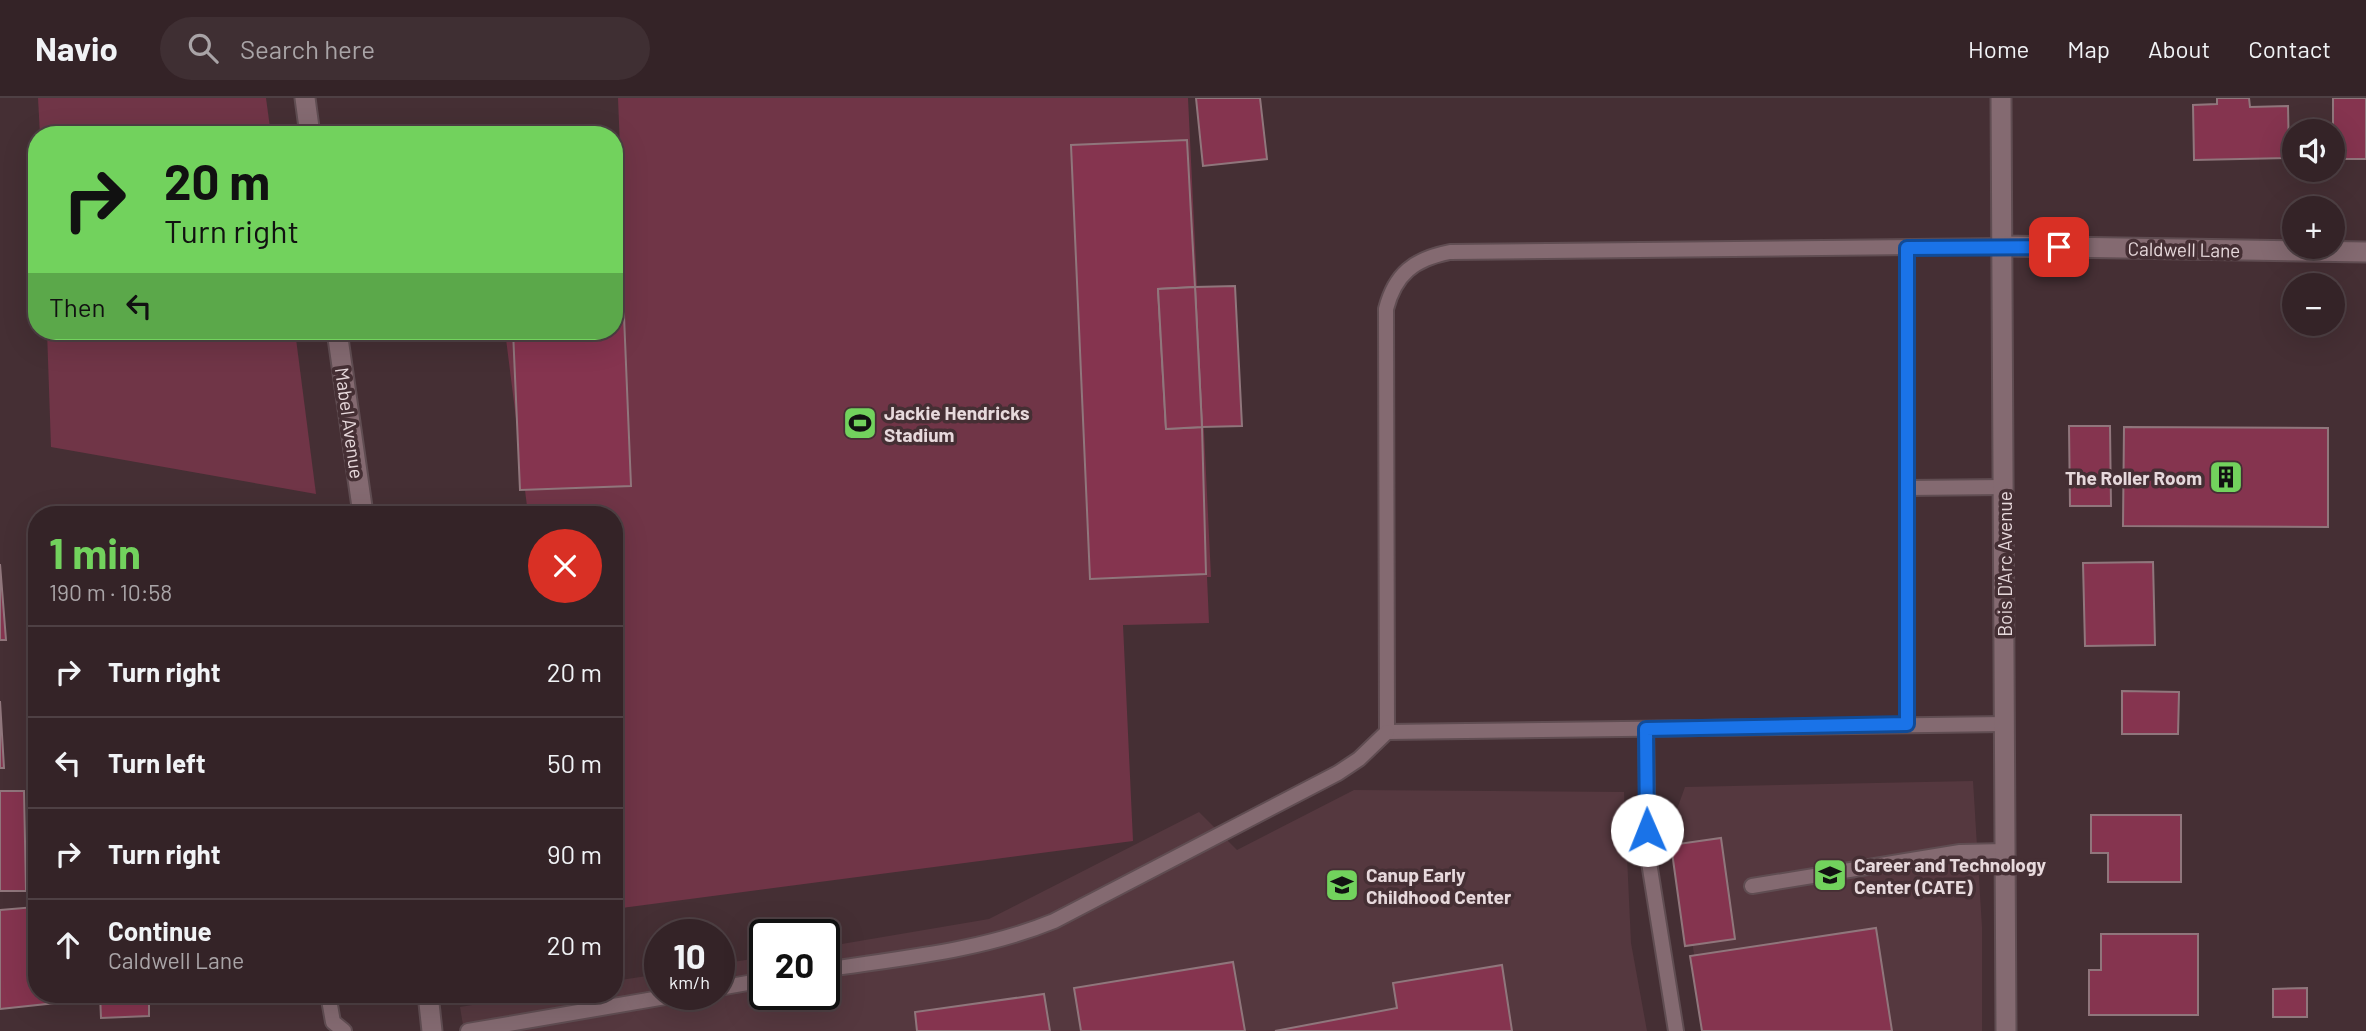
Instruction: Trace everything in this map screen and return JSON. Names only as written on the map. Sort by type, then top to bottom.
[{"type":"street","points":[[305,98],[309,126]]},
{"type":"street","name":"Bois D'Arc Avenue","points":[[2001,98],[2006,1031]]},
{"type":"street","name":"Caldwell Lane","points":[[2003,246],[2366,252]]},
{"type":"street","name":"Mabel Avenue","points":[[338,340],[362,506]]},
{"type":"street","points":[[429,1003],[432,1031]]},
{"type":"lane","points":[[1387,732],[1385,309],[1396,281],[1409,269],[1428,257],[1450,252],[2003,246]]},
{"type":"lane","points":[[1907,248],[1907,724]]},
{"type":"lane","points":[[1907,488],[2004,487]]},
{"type":"lane","points":[[840,967],[988,943],[1028,932],[1054,921],[1338,773],[1387,732],[2005,724]]},
{"type":"lane","points":[[1646,729],[1648,856],[1676,1031]]},
{"type":"lane","points":[[1752,886],[1960,852],[2005,851]]},
{"type":"lane","points":[[468,1031],[644,1001]]},
{"type":"lane","points":[[330,1003],[333,1022],[344,1031]]},
{"type":"shaded area","points":[[38,98],[266,98],[270,126],[40,126]]},
{"type":"shaded area","name":"Jackie Hendricks Stadium","points":[[618,98],[1188,98],[1211,577],[1207,577],[1209,623],[1123,625],[1133,841],[623,908],[623,506],[527,506],[506,340],[623,340],[623,126],[619,126]]},
{"type":"shaded area","points":[[47,340],[296,340],[316,494],[51,447]]},
{"type":"shaded area","name":"Career and Technology Center (CATE)","points":[[1973,781],[1982,927],[1982,1031],[1707,1031],[1672,823],[1685,787]]},
{"type":"shaded area","name":"Canup Early Childhood Center","points":[[1354,790],[1624,792],[1631,943],[1647,1031],[464,1031],[460,1007],[484,1003],[623,1003],[623,980],[644,976],[644,1010],[735,1010],[735,962],[749,959],[749,1010],[840,1010],[840,944],[989,919],[1199,812],[1237,850]]},
{"type":"building","points":[[1196,98],[1260,98],[1267,159],[1203,166]]},
{"type":"building","points":[[2217,98],[2249,98],[2250,107],[2288,106],[2288,119],[2282,119],[2282,158],[2194,160],[2193,105],[2217,104]]},
{"type":"building","points":[[2333,98],[2366,98],[2366,159],[2345,159],[2345,119],[2333,119]]},
{"type":"building","points":[[1187,140],[1195,287],[1158,289],[1166,429],[1202,427],[1206,574],[1090,579],[1071,145]]},
{"type":"building","points":[[1235,286],[1242,426],[1202,427],[1195,287]]},
{"type":"building","points":[[1195,287],[1202,427],[1166,429],[1158,289]]},
{"type":"building","points":[[623,291],[631,486],[520,490],[513,340],[623,340]]},
{"type":"building","points":[[2069,426],[2110,426],[2111,506],[2070,506]]},
{"type":"building","name":"The Roller Room","points":[[2124,427],[2328,428],[2328,527],[2123,526]]},
{"type":"building","points":[[2153,562],[2155,645],[2085,646],[2083,563]]},
{"type":"building","points":[[0,564],[6,640],[0,640]]},
{"type":"building","points":[[2122,691],[2179,692],[2178,734],[2122,734]]},
{"type":"building","points":[[0,701],[4,768],[0,768]]},
{"type":"building","points":[[0,791],[24,791],[26,891],[0,891]]},
{"type":"building","points":[[2091,815],[2181,815],[2181,882],[2108,882],[2108,853],[2091,853]]},
{"type":"building","points":[[1721,838],[1735,939],[1685,946],[1671,845]]},
{"type":"building","points":[[28,908],[28,1003],[56,1003],[0,1009],[0,910]]},
{"type":"building","points":[[1876,928],[1892,1031],[1702,1031],[1690,956]]},
{"type":"building","points":[[2101,934],[2198,934],[2198,1015],[2089,1015],[2089,970],[2101,970]]},
{"type":"building","points":[[1233,962],[1245,1031],[1081,1031],[1074,988]]},
{"type":"building","points":[[1502,965],[1512,1031],[1275,1031],[1397,1008],[1393,983]]},
{"type":"building","points":[[2307,988],[2307,1017],[2273,1017],[2273,989]]},
{"type":"building","points":[[1044,994],[1050,1031],[917,1031],[915,1012]]},
{"type":"building","points":[[100,1003],[149,1003],[149,1016],[101,1018]]},
{"type":"place","name":"Jackie Hendricks Stadium","points":[[860,423]]},
{"type":"place","name":"The Roller Room","points":[[2226,477]]},
{"type":"place","name":"Career and Technology Center (CATE)","points":[[1830,875]]},
{"type":"place","name":"Canup Early Childhood Center","points":[[1342,885]]},
{"type":"route","points":[[1647,830],[1646,729],[1907,724],[1907,248],[2059,247]]}]
